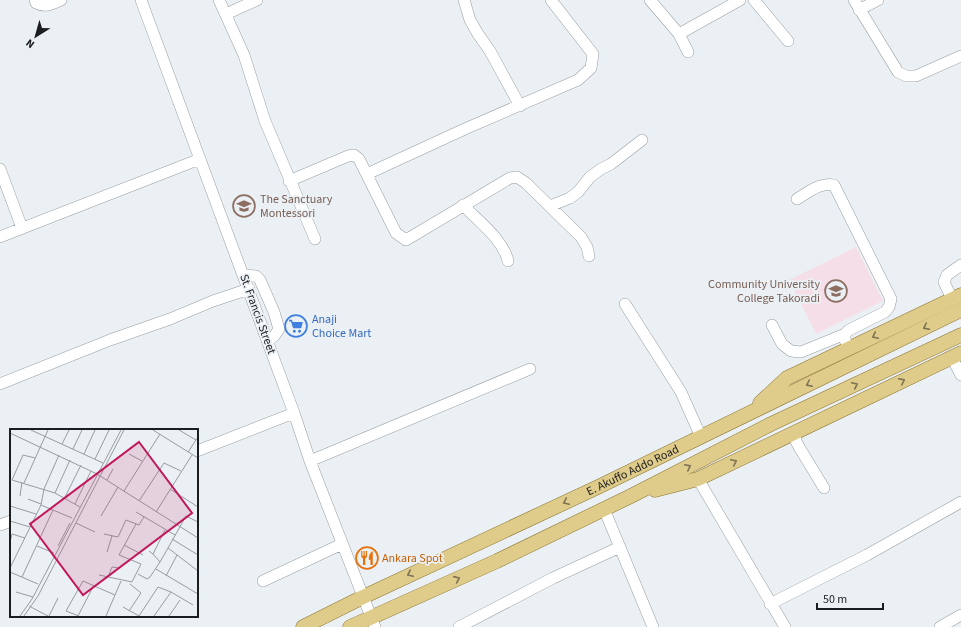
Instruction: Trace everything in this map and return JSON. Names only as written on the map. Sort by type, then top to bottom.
[{"type":"main road","points":[[749,413],[787,378],[850,348],[958,301]]},
{"type":"main road","name":"E. Akuffo Addo Road","points":[[303,627],[363,597],[701,437],[749,413],[958,301]]},
{"type":"main road","name":"E. Akuffo Addo Road","points":[[350,627],[373,622],[631,496],[771,424],[961,334]]},
{"type":"main road","points":[[631,496],[698,479],[956,355]]},
{"type":"street","points":[[35,0],[36,3],[47,6],[61,0]]},
{"type":"street","name":"St. Francis Street","points":[[141,0],[244,275],[310,461],[373,622]]},
{"type":"street","points":[[219,0],[244,55],[265,121],[315,239]]},
{"type":"street","points":[[226,14],[257,0]]},
{"type":"street","points":[[464,0],[470,20],[490,51],[520,106]]},
{"type":"street","points":[[367,174],[455,133],[578,80],[591,68],[593,54],[552,0]]},
{"type":"street","points":[[650,0],[679,34],[688,52]]},
{"type":"street","points":[[679,34],[740,0]]},
{"type":"street","points":[[754,0],[788,41]]},
{"type":"street","points":[[878,0],[857,5],[898,72],[906,76],[916,76],[961,56]]},
{"type":"street","points":[[550,206],[570,198],[578,192],[590,177],[611,164],[642,140]]},
{"type":"street","points":[[289,180],[348,156],[354,155],[359,159],[396,233],[406,240],[510,178],[517,177],[526,183],[581,237],[587,247],[589,256]]},
{"type":"street","points":[[0,237],[200,159]]},
{"type":"street","points":[[0,169],[22,228]]},
{"type":"street","points":[[772,325],[782,344],[791,351],[801,352],[845,334],[848,330],[884,312],[889,307],[891,299],[834,185],[827,183],[797,199]]},
{"type":"street","points":[[463,205],[501,244],[508,261]]},
{"type":"street","points":[[958,301],[944,282],[947,275],[961,265]]},
{"type":"street","points":[[244,275],[256,276],[260,280],[274,312],[278,329],[275,335],[268,341]]},
{"type":"street","points":[[0,384],[110,340],[249,289]]},
{"type":"street","points":[[625,304],[681,392],[701,437]]},
{"type":"street","points":[[845,334],[845,340],[850,348]]},
{"type":"street","points":[[956,355],[961,375]]},
{"type":"street","points":[[310,461],[530,369]]},
{"type":"street","points":[[198,450],[294,413]]},
{"type":"street","points":[[795,432],[798,447],[824,488]]},
{"type":"street","points":[[698,479],[770,604],[785,627]]},
{"type":"street","points":[[770,604],[867,555],[961,502]]},
{"type":"street","points":[[604,508],[653,627]]},
{"type":"street","points":[[0,525],[10,521]]},
{"type":"street","points":[[263,581],[342,544]]},
{"type":"street","points":[[460,627],[553,578],[620,547]]},
{"type":"street","points":[[940,627],[961,615]]},
{"type":"shaded area","name":"Community University College Takoradi","points":[[856,247],[883,301],[816,334],[789,280]]},
{"type":"place","name":"The Sanctuary Montessori","points":[[244,206]]},
{"type":"place","name":"Community University College Takoradi","points":[[836,291]]},
{"type":"place","name":"Anaji Choice Mart","points":[[296,326]]},
{"type":"place","name":"Ankara Spot","points":[[367,558]]}]
